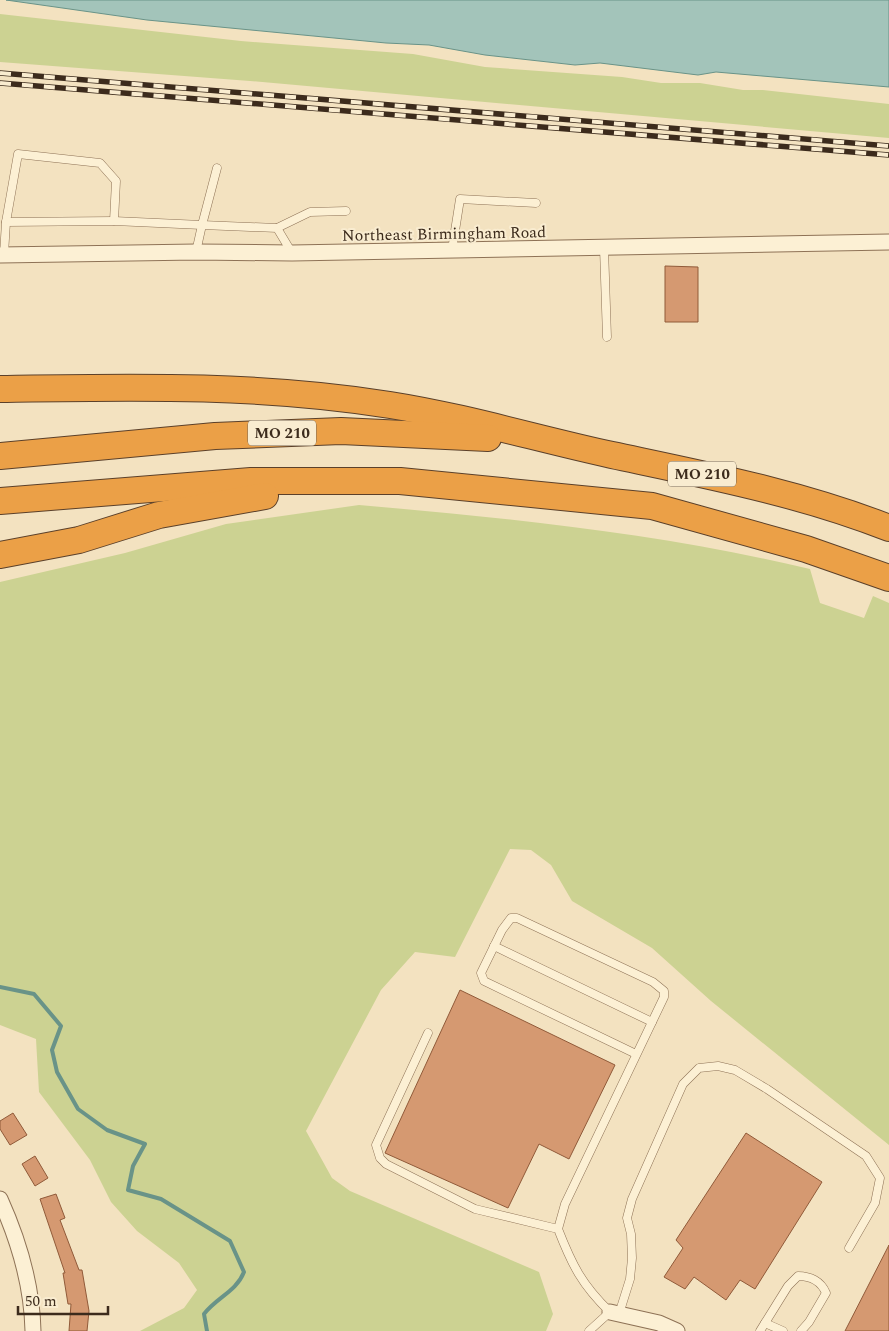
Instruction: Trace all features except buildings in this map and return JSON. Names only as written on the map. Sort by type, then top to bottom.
[{"type":"highway","points":[[0,389],[182,387],[277,392],[390,405],[435,413],[564,444]]},
{"type":"highway","name":"MO 210","points":[[0,456],[215,436],[341,431],[461,435],[564,444],[764,488],[889,528]]},
{"type":"highway","name":"MO 210","points":[[0,501],[251,481],[400,481],[652,506],[806,548],[889,578]]},
{"type":"highway","points":[[0,555],[79,540],[159,515],[234,500],[400,481]]},
{"type":"street","name":"Northeast Birmingham Road","points":[[2,254],[292,253],[889,242]]},
{"type":"street","points":[[0,1198],[23,1258],[29,1289],[33,1331]]},
{"type":"street","points":[[615,1313],[659,1323],[676,1331]]},
{"type":"lane","points":[[2,254],[18,154],[100,163],[116,181],[114,221]]},
{"type":"lane","points":[[196,252],[218,168]]},
{"type":"lane","points":[[452,250],[460,199],[536,203]]},
{"type":"lane","points":[[6,222],[114,221],[277,228],[310,212],[346,211]]},
{"type":"lane","points":[[277,228],[292,253]]},
{"type":"lane","points":[[604,248],[607,337]]},
{"type":"lane","points":[[615,1313],[584,1284],[558,1229],[565,1204],[664,997],[664,991],[660,986],[644,978],[517,918],[511,918],[494,946],[481,973],[484,981],[636,1054]]},
{"type":"lane","points":[[494,946],[652,1022]]},
{"type":"lane","points":[[428,1033],[376,1145],[380,1158],[386,1164],[475,1209],[558,1229]]},
{"type":"lane","points":[[588,1331],[615,1313],[630,1278],[632,1258],[631,1234],[627,1218],[632,1200],[683,1084],[699,1068],[718,1066],[736,1070],[866,1156],[880,1178],[875,1203],[849,1248]]},
{"type":"lane","points":[[760,1331],[788,1286],[798,1276],[808,1276],[823,1286],[826,1293],[809,1322],[801,1331]]},
{"type":"lane","points":[[765,1323],[783,1331]]},
{"type":"green space","points":[[0,14],[241,41],[413,54],[485,67],[622,77],[661,83],[700,83],[743,90],[763,90],[889,104],[889,138],[250,81],[0,62]]},
{"type":"green space","points":[[359,505],[529,522],[699,546],[810,569],[820,603],[864,618],[873,596],[889,603],[889,1145],[711,1001],[652,948],[572,901],[551,865],[531,850],[510,849],[455,957],[415,952],[381,990],[306,1131],[332,1178],[350,1191],[539,1272],[553,1314],[546,1331],[140,1331],[184,1308],[197,1290],[179,1263],[137,1231],[111,1202],[90,1160],[39,1092],[36,1039],[0,1025],[0,582],[125,553],[226,524]]},
{"type":"water","points":[[6,0],[889,0],[889,87],[716,72],[698,75],[600,63],[575,65],[485,55],[429,45],[386,43],[147,20]]},
{"type":"waterway","points":[[0,987],[34,994],[61,1026],[52,1050],[57,1072],[78,1109],[107,1130],[145,1144],[133,1166],[128,1190],[161,1199],[230,1241],[244,1272],[236,1285],[204,1314],[207,1331]]},
{"type":"railway","points":[[0,73],[889,146]]},
{"type":"railway","points":[[0,83],[889,155]]}]
